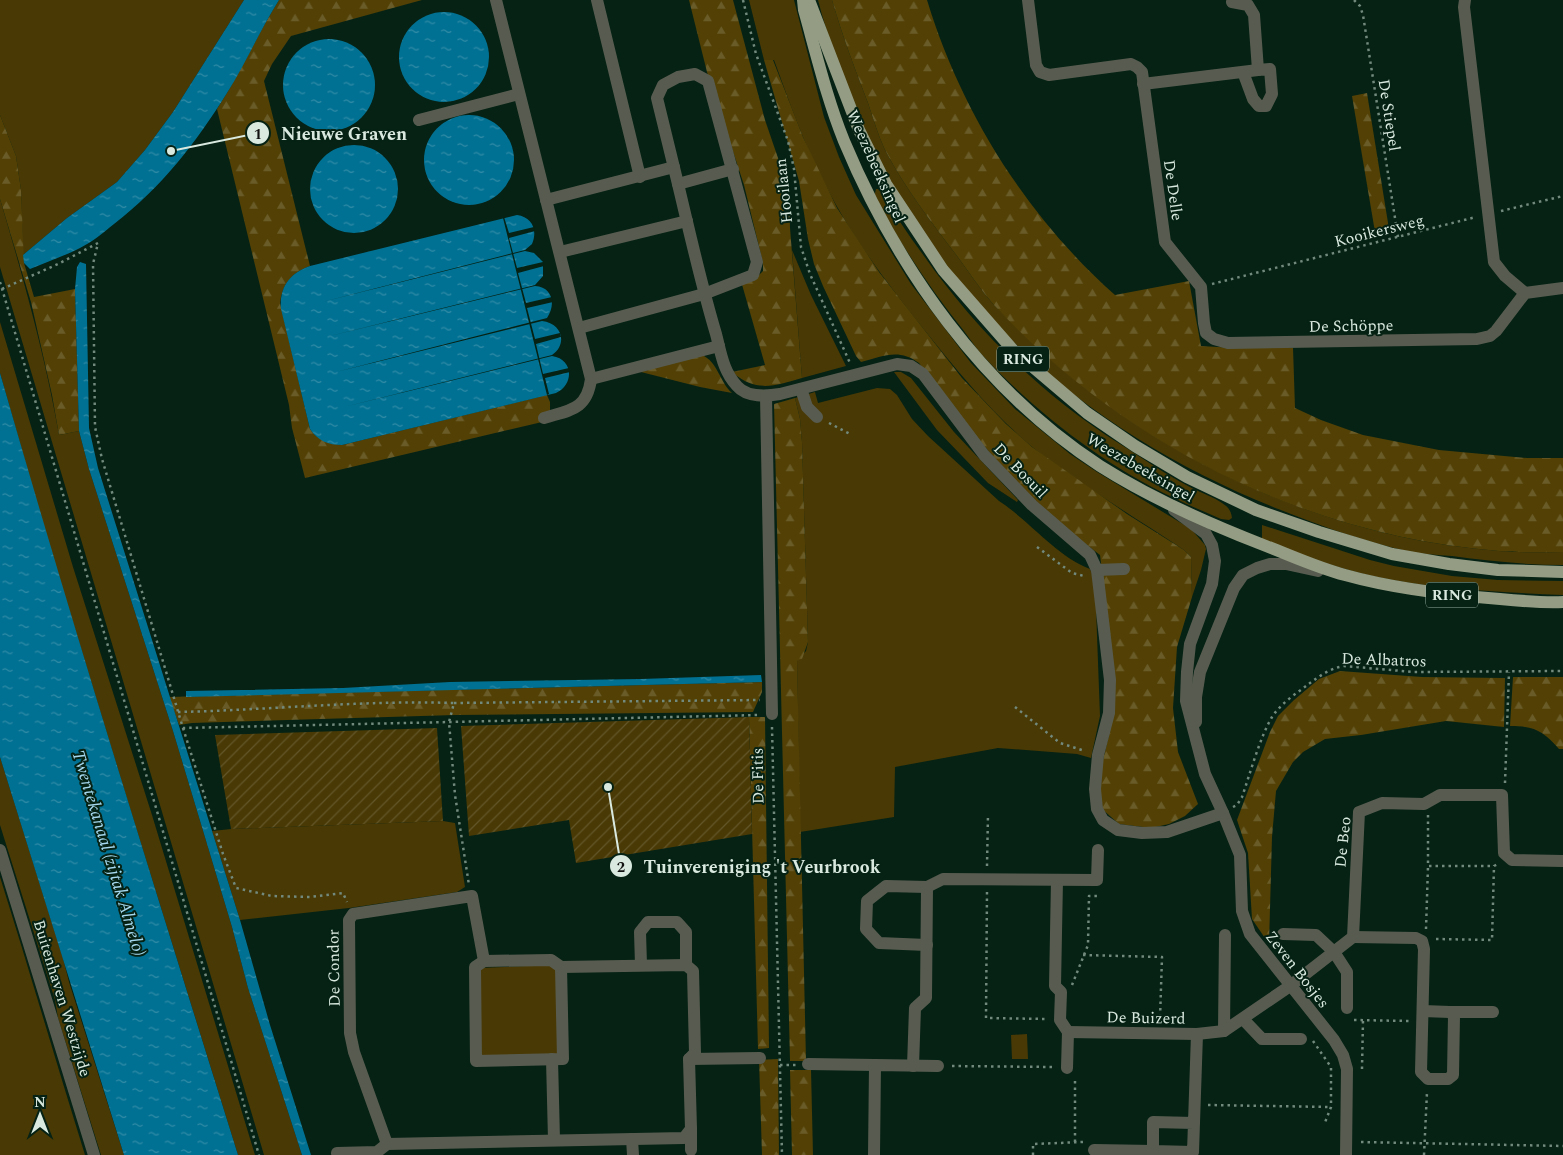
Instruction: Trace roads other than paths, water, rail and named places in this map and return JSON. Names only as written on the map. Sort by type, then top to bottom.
[{"type":"main road","name":"Weezebeeksingel","points":[[803,0],[804,10],[823,76],[844,139],[882,222],[917,280],[948,323],[1006,390],[1056,434],[1100,466],[1162,502],[1242,537],[1342,575],[1423,592],[1563,602]]},
{"type":"main road","name":"Weezebeeksingel","points":[[809,0],[863,138],[886,184],[943,270],[1012,350],[1087,412],[1135,446],[1187,477],[1256,510],[1319,532],[1392,554],[1450,564],[1498,570],[1563,572]]},
{"type":"street","points":[[496,0],[591,379],[590,390],[577,408],[544,418]]},
{"type":"street","points":[[597,0],[640,176]]},
{"type":"street","name":"De Delle","points":[[1028,0],[1036,66],[1040,72],[1049,75],[1131,64],[1142,72],[1165,242],[1201,287]]},
{"type":"street","points":[[1466,0],[1464,7],[1494,262],[1505,276],[1525,293],[1563,288]]},
{"type":"street","points":[[1232,2],[1248,5],[1254,15],[1258,70]]},
{"type":"street","points":[[1143,84],[1258,70],[1270,69],[1272,94],[1266,106],[1259,106],[1253,98],[1243,72]]},
{"type":"street","name":"De Bosuil","points":[[579,328],[704,294],[753,274],[757,262],[708,81],[695,74],[678,77],[663,85],[657,98],[704,294],[720,346],[724,368],[738,388],[750,394],[766,396],[780,394],[897,364],[911,366],[923,374],[984,456],[1032,505],[1090,555],[1098,574],[1110,680],[1109,713],[1098,755],[1095,789],[1097,809],[1103,820],[1118,830],[1142,833],[1167,832],[1223,813]]},
{"type":"street","points":[[419,120],[520,94]]},
{"type":"street","points":[[546,200],[674,167]]},
{"type":"street","points":[[678,184],[733,169]]},
{"type":"street","points":[[560,252],[687,221]]},
{"type":"street","name":"De Schöppe","points":[[1201,287],[1206,332],[1214,339],[1228,343],[1477,339],[1490,336],[1496,331],[1525,293]]},
{"type":"street","points":[[591,379],[720,346]]},
{"type":"street","points":[[801,389],[807,407],[816,417]]},
{"type":"street","points":[[766,396],[772,714]]},
{"type":"street","name":"Zeven Bosjes","points":[[1162,502],[1206,534],[1212,545],[1215,561],[1212,584],[1190,644],[1186,701],[1204,774],[1223,813],[1240,855],[1242,911],[1250,934],[1334,1040],[1343,1055],[1347,1069],[1346,1155]]},
{"type":"street","name":"Zeven Bosjes","points":[[1196,744],[1196,697],[1200,672],[1234,588],[1243,575],[1264,566],[1286,564],[1342,575]]},
{"type":"street","points":[[1098,574],[1124,569]]},
{"type":"street","name":"De Beo","points":[[1353,937],[1359,812],[1382,803],[1424,804],[1440,795],[1502,795],[1504,853],[1512,860],[1563,860]]},
{"type":"street","name":"Buitenhaven Westzijde","points":[[0,850],[94,1155]]},
{"type":"street","points":[[927,945],[879,943],[866,929],[867,901],[886,886],[927,887],[943,879],[1098,880],[1098,850]]},
{"type":"street","points":[[1057,880],[1055,986],[1061,992],[1060,1020],[1068,1032],[1067,1068]]},
{"type":"street","points":[[914,1066],[915,1008],[926,998],[927,887]]},
{"type":"street","name":"De Condor","points":[[387,1144],[354,1052],[350,1033],[349,920],[353,914],[472,896],[484,961]]},
{"type":"street","points":[[641,965],[640,932],[648,922],[677,922],[686,932],[686,965]]},
{"type":"street","points":[[1283,934],[1316,935],[1334,952],[1347,972],[1347,1008]]},
{"type":"street","points":[[1224,1031],[1225,935]]},
{"type":"street","points":[[1290,986],[1353,937],[1416,938],[1424,940],[1421,1072],[1428,1078],[1448,1078],[1453,1075],[1454,1016],[1450,1012]]},
{"type":"street","points":[[561,967],[563,1058],[476,1061],[474,967],[484,961],[551,960],[561,967],[686,965],[693,971],[695,1053],[689,1059],[691,1150]]},
{"type":"street","name":"De Buizerd","points":[[1068,1032],[1197,1034],[1224,1031],[1290,986]]},
{"type":"street","points":[[1423,1016],[1450,1012],[1493,1012]]},
{"type":"street","points":[[1243,1019],[1262,1038],[1301,1039]]},
{"type":"street","points":[[1094,1150],[1194,1153],[1197,1034]]},
{"type":"street","points":[[689,1059],[760,1058]]},
{"type":"street","points":[[552,1059],[554,1140]]},
{"type":"street","points":[[808,1064],[938,1066]]},
{"type":"street","points":[[874,1155],[875,1065]]},
{"type":"street","points":[[1153,1151],[1153,1122],[1194,1123]]},
{"type":"street","points":[[336,1152],[377,1152],[387,1144],[684,1138],[691,1129]]},
{"type":"street","points":[[632,1139],[633,1155]]},
{"type":"water","points":[[244,0],[279,0],[234,82],[203,130],[177,164],[131,210],[102,234],[80,248],[30,269],[24,263],[23,255],[67,218],[117,182],[145,150],[173,112]]},
{"type":"water","points":[[444,12],[461,15],[476,25],[486,40],[489,57],[486,74],[476,89],[461,99],[444,102],[427,99],[412,89],[402,74],[399,57],[402,40],[412,25],[427,15]]},
{"type":"water","points":[[329,39],[347,42],[362,52],[372,67],[375,85],[372,103],[362,118],[347,128],[329,131],[311,128],[296,118],[286,103],[283,85],[286,67],[296,52],[311,42]]},
{"type":"water","points":[[460,115],[478,115],[494,122],[507,135],[514,151],[514,169],[507,185],[494,198],[478,205],[460,205],[444,198],[431,185],[424,169],[424,151],[431,135],[444,122]]},
{"type":"water","points":[[354,145],[371,148],[385,158],[395,172],[398,189],[395,206],[385,220],[371,230],[354,233],[337,230],[323,220],[313,206],[310,189],[313,172],[323,158],[337,148]]},
{"type":"water","points":[[517,215],[527,218],[534,229],[532,244],[525,250],[318,303],[525,251],[534,253],[543,262],[543,276],[535,285],[326,337],[535,286],[546,290],[551,298],[550,313],[547,318],[336,372],[542,321],[549,323],[558,330],[561,340],[557,350],[552,355],[344,407],[552,356],[559,358],[568,367],[568,379],[562,389],[556,393],[342,445],[328,443],[316,437],[310,429],[281,309],[282,294],[287,282],[297,273],[310,266]]},
{"type":"water","points":[[80,262],[86,264],[89,428],[98,468],[240,920],[270,1025],[311,1155],[302,1155],[248,988],[232,927],[173,731],[89,469],[79,431],[75,289],[77,267]]},
{"type":"water","name":"Twentekanaal (zijtak Almelo)","points":[[0,373],[87,667],[238,1155],[124,1155],[0,757]]},
{"type":"water","points":[[761,675],[762,682],[186,697],[186,691],[343,688],[450,682]]},
{"type":"place","name":"Nieuwe Graven","points":[[171,151]]},
{"type":"place","name":"Tuinvereniging 't Veurbrook","points":[[608,787]]}]
